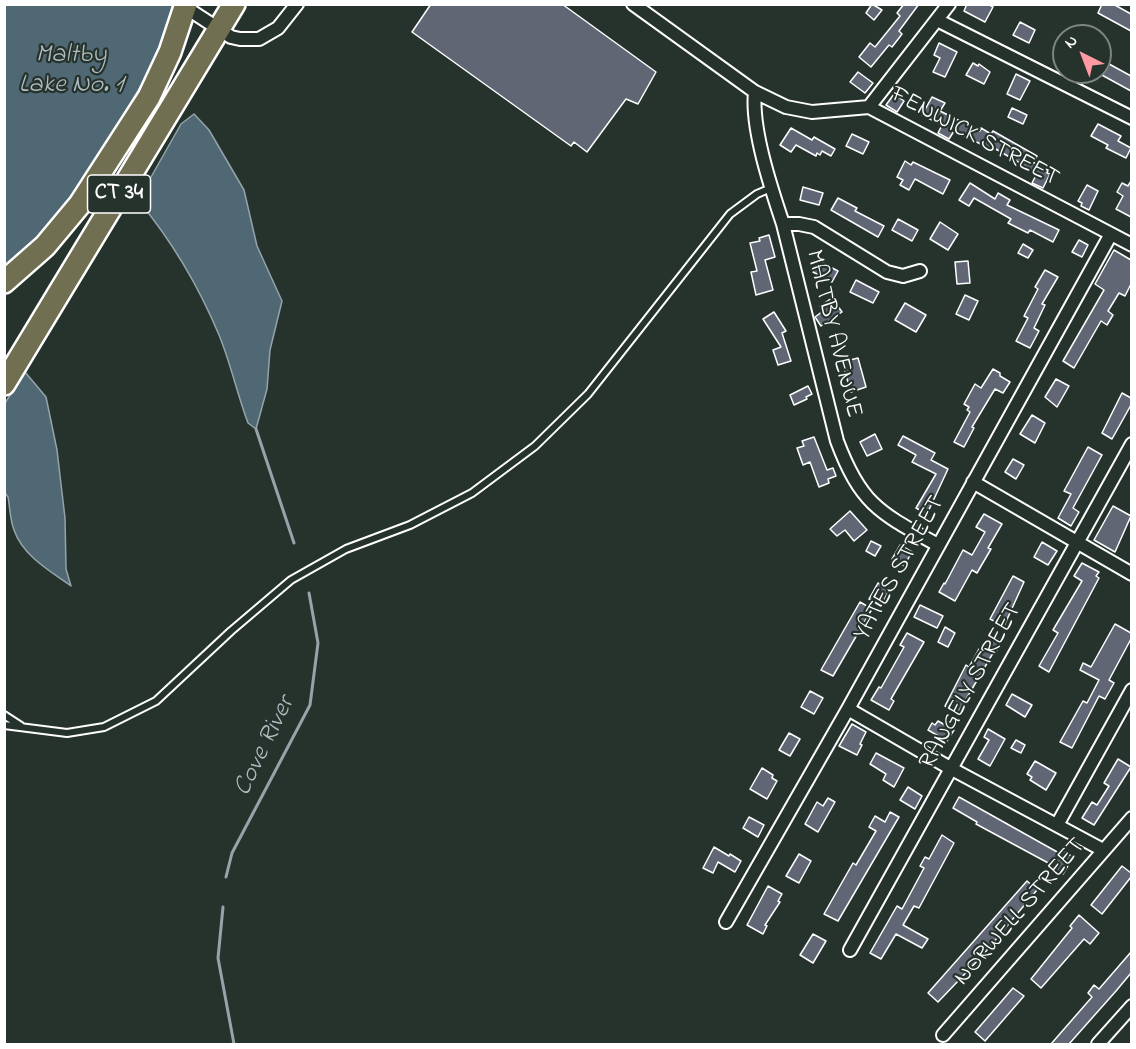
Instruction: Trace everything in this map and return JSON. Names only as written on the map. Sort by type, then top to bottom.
[{"type":"highway","name":"CT 34","points":[[4,384],[234,4]]},
{"type":"highway","name":"CT 34","points":[[4,282],[45,246],[80,204],[149,97],[170,52],[185,6]]},
{"type":"street","points":[[185,6],[231,37],[259,39],[278,28],[297,4]]},
{"type":"street","name":"FENWICK STREET","points":[[633,4],[755,92],[786,107],[812,112],[869,107],[1131,245]]},
{"type":"street","points":[[869,107],[949,4]]},
{"type":"street","points":[[937,20],[1131,118]]},
{"type":"street","name":"MALTBY AVENUE","points":[[755,92],[753,106],[771,188],[783,224],[844,462],[856,483],[875,507],[938,545]]},
{"type":"street","points":[[783,224],[814,227],[887,272],[903,276],[920,271]]},
{"type":"street","name":"YATES STREET","points":[[726,922],[848,709],[1111,234]]},
{"type":"street","name":"RANGELY STREET","points":[[850,950],[1131,444]]},
{"type":"street","points":[[973,482],[1131,574]]},
{"type":"street","points":[[1057,825],[1131,690]]},
{"type":"street","points":[[848,709],[950,768],[1103,850]]},
{"type":"street","name":"NORWELL STREET","points":[[943,1035],[1131,818]]},
{"type":"street","points":[[1098,1044],[1131,1006]]},
{"type":"lane","points":[[4,725],[68,733],[104,728],[156,701],[231,631],[291,580],[346,549],[410,525],[472,494],[535,446],[588,394],[730,214],[757,194],[771,188]]},
{"type":"lane","points":[[4,715],[24,728]]},
{"type":"water","name":"Maltby Lake No. 1","points":[[5,5],[173,5],[165,36],[151,69],[85,179],[52,227],[5,272]]},
{"type":"water","points":[[194,114],[209,130],[244,190],[257,246],[282,301],[270,350],[267,389],[256,429],[248,423],[223,346],[203,299],[173,248],[138,200],[181,124]]},
{"type":"water","points":[[25,372],[46,397],[57,450],[65,518],[66,569],[71,586],[38,562],[24,548],[14,530],[8,497],[5,493],[5,403]]},
{"type":"building","points":[[431,4],[562,4],[656,72],[638,104],[626,99],[587,152],[574,142],[571,146],[412,32]]},
{"type":"building","points":[[872,4],[882,10],[874,20],[866,13]]},
{"type":"building","points":[[904,4],[919,4],[899,31],[902,34],[899,38],[892,47],[889,45],[871,67],[859,57],[870,43],[875,47],[900,16],[897,13]]},
{"type":"building","points":[[967,4],[988,4],[993,7],[985,22],[964,11]]},
{"type":"building","points":[[1102,4],[1113,4],[1131,14],[1131,31],[1098,13]]},
{"type":"building","points":[[1020,22],[1035,30],[1029,43],[1013,35]]},
{"type":"building","points":[[939,43],[957,52],[945,77],[933,72],[940,58],[934,55]]},
{"type":"building","points":[[973,63],[978,66],[979,64],[990,72],[984,84],[966,75]]},
{"type":"building","points":[[1112,66],[1131,76],[1131,91],[1112,81]]},
{"type":"building","points":[[858,72],[873,83],[865,93],[850,82]]},
{"type":"building","points":[[1016,74],[1030,81],[1020,100],[1007,94]]},
{"type":"building","points":[[894,94],[904,101],[897,112],[886,105]]},
{"type":"building","points":[[932,97],[945,103],[940,111],[980,131],[981,128],[991,134],[993,131],[1037,156],[1034,163],[1048,170],[1047,173],[1050,174],[1043,188],[1032,183],[1037,173],[994,148],[993,150],[954,131],[949,139],[938,133],[942,125],[922,115]]},
{"type":"building","points":[[1012,108],[1027,115],[1023,124],[1008,117]]},
{"type":"building","points":[[1098,124],[1121,136],[1118,141],[1131,148],[1126,158],[1106,148],[1108,145],[1091,136]]},
{"type":"building","points":[[791,128],[835,149],[831,156],[822,151],[816,156],[796,145],[791,152],[780,145]]},
{"type":"building","points":[[852,134],[869,142],[863,154],[846,146]]},
{"type":"building","points":[[905,161],[911,165],[913,162],[950,180],[943,194],[915,179],[909,190],[900,185],[903,180],[897,177]]},
{"type":"building","points":[[1131,181],[1131,217],[1116,209],[1123,196],[1117,192],[1122,183],[1128,186]]},
{"type":"building","points":[[970,183],[995,199],[998,193],[1010,200],[1007,205],[1059,230],[1053,242],[1030,230],[1028,233],[1008,223],[1011,219],[974,198],[969,206],[959,200]]},
{"type":"building","points":[[1087,185],[1098,191],[1089,210],[1081,206],[1082,203],[1078,201]]},
{"type":"building","points":[[803,187],[823,193],[819,205],[800,200]]},
{"type":"building","points":[[838,198],[857,208],[855,211],[884,226],[878,237],[831,210]]},
{"type":"building","points":[[898,219],[918,230],[912,241],[892,230]]},
{"type":"building","points":[[940,222],[958,234],[948,250],[930,239]]},
{"type":"building","points":[[769,235],[775,257],[765,260],[773,290],[756,295],[751,272],[757,271],[750,243],[760,241],[759,238]]},
{"type":"building","points":[[1079,240],[1088,245],[1082,257],[1072,252]]},
{"type":"building","points":[[1023,244],[1033,250],[1028,258],[1018,253]]},
{"type":"building","points":[[1114,250],[1131,260],[1131,284],[1125,296],[1119,293],[1108,311],[1113,315],[1107,325],[1101,321],[1074,368],[1063,361],[1104,290],[1095,284]]},
{"type":"building","points":[[819,261],[838,271],[832,282],[813,272]]},
{"type":"building","points":[[968,261],[970,283],[957,284],[955,262]]},
{"type":"building","points":[[1045,270],[1058,277],[1042,304],[1045,305],[1034,328],[1039,331],[1030,348],[1016,341],[1028,318],[1024,316],[1038,289],[1035,287]]},
{"type":"building","points":[[856,280],[879,292],[873,303],[850,292]]},
{"type":"building","points":[[965,295],[978,301],[969,320],[956,314]]},
{"type":"building","points":[[832,298],[842,312],[821,326],[815,317],[823,311],[820,306]]},
{"type":"building","points":[[905,303],[926,315],[916,332],[895,320]]},
{"type":"building","points":[[774,312],[786,331],[782,333],[791,361],[778,365],[773,350],[781,347],[763,319]]},
{"type":"building","points":[[858,358],[866,387],[851,392],[842,362]]},
{"type":"building","points":[[993,369],[1010,382],[1003,393],[995,389],[972,427],[974,428],[964,447],[954,442],[970,412],[967,410],[969,407],[964,404],[975,384],[981,388]]},
{"type":"building","points":[[1056,379],[1069,386],[1057,407],[1045,397]]},
{"type":"building","points":[[808,386],[812,394],[794,405],[790,395]]},
{"type":"building","points":[[1122,393],[1131,398],[1131,405],[1112,439],[1102,433]]},
{"type":"building","points":[[1032,415],[1045,423],[1035,443],[1020,434]]},
{"type":"building","points":[[875,434],[882,449],[867,456],[860,442]]},
{"type":"building","points":[[903,436],[935,453],[931,460],[948,469],[927,514],[916,508],[936,474],[912,462],[916,455],[898,445]]},
{"type":"building","points":[[814,437],[827,470],[833,468],[836,476],[828,479],[829,483],[819,487],[810,462],[803,465],[797,448],[804,446],[802,441]]},
{"type":"building","points":[[1088,447],[1102,455],[1073,508],[1079,512],[1071,526],[1058,518],[1071,494],[1064,491]]},
{"type":"building","points":[[1013,459],[1024,465],[1016,479],[1005,472]]},
{"type":"building","points":[[1113,506],[1131,516],[1115,552],[1094,540]]},
{"type":"building","points":[[850,511],[867,530],[854,541],[845,530],[837,536],[830,529]]},
{"type":"building","points":[[984,514],[1002,524],[977,573],[972,570],[955,601],[939,592],[963,550],[972,555],[985,532],[976,527]]},
{"type":"building","points":[[871,541],[881,546],[875,556],[866,551]]},
{"type":"building","points":[[1042,542],[1057,551],[1048,565],[1034,557]]},
{"type":"building","points":[[900,545],[912,552],[904,566],[892,559]]},
{"type":"building","points":[[1082,563],[1099,572],[1096,576],[1099,578],[1049,672],[1039,666],[1058,633],[1053,630],[1082,581],[1074,576]]},
{"type":"building","points":[[1013,576],[1024,582],[1004,626],[990,619]]},
{"type":"building","points":[[878,583],[890,589],[881,606],[869,599]]},
{"type":"building","points":[[860,602],[872,609],[833,676],[821,670]]},
{"type":"building","points":[[920,605],[943,616],[937,628],[914,617]]},
{"type":"building","points":[[1115,624],[1131,633],[1131,639],[1109,680],[1114,683],[1105,699],[1099,696],[1072,748],[1060,742],[1083,701],[1087,703],[1099,680],[1080,670],[1083,663],[1091,667]]},
{"type":"building","points":[[945,627],[955,633],[948,647],[938,642]]},
{"type":"building","points":[[907,633],[924,642],[891,699],[894,701],[889,710],[871,700],[879,687],[881,688],[904,647],[900,645]]},
{"type":"building","points":[[991,635],[1002,641],[958,713],[945,706],[966,665],[969,667],[979,649],[982,651]]},
{"type":"building","points":[[810,691],[823,698],[814,714],[801,707]]},
{"type":"building","points":[[1012,694],[1032,705],[1025,717],[1006,705]]},
{"type":"building","points":[[938,721],[954,730],[947,741],[928,730],[932,723],[935,725]]},
{"type":"building","points":[[852,724],[866,732],[857,755],[839,746]]},
{"type":"building","points":[[988,729],[1005,739],[990,766],[978,759],[989,740],[984,737]]},
{"type":"building","points":[[789,733],[800,739],[790,756],[779,750]]},
{"type":"building","points":[[1016,740],[1025,745],[1021,753],[1011,748]]},
{"type":"building","points":[[876,753],[904,768],[894,787],[883,780],[886,774],[870,764]]},
{"type":"building","points":[[1118,759],[1131,767],[1094,825],[1082,818],[1092,802],[1097,805],[1109,786],[1104,783]]},
{"type":"building","points":[[1035,761],[1056,773],[1046,790],[1030,780],[1032,777],[1027,774]]},
{"type":"building","points":[[762,768],[773,775],[772,778],[777,781],[767,799],[750,789]]},
{"type":"building","points":[[908,787],[922,796],[915,809],[900,800]]},
{"type":"building","points":[[959,797],[1059,853],[1061,850],[1073,857],[1063,874],[1049,870],[1052,865],[976,824],[977,822],[953,808]]},
{"type":"building","points":[[828,798],[835,802],[818,832],[805,824],[817,802],[823,806]]},
{"type":"building","points":[[890,812],[899,817],[838,921],[824,914],[853,863],[856,865],[876,831],[869,827],[875,816],[885,822]]},
{"type":"building","points":[[749,817],[764,825],[758,837],[743,828]]},
{"type":"building","points":[[942,835],[954,843],[919,908],[914,906],[903,925],[928,939],[922,948],[896,934],[881,959],[870,953],[897,906],[902,909],[924,868],[920,866],[925,857],[929,859]]},
{"type":"building","points":[[714,847],[741,861],[735,872],[718,862],[713,873],[703,868]]},
{"type":"building","points":[[799,854],[811,861],[799,883],[786,876]]},
{"type":"building","points":[[1122,866],[1131,873],[1131,877],[1102,914],[1091,905]]},
{"type":"building","points":[[1027,881],[1037,890],[982,956],[938,1002],[928,993]]},
{"type":"building","points":[[768,886],[782,894],[778,901],[780,902],[765,925],[767,926],[763,934],[747,925]]},
{"type":"building","points":[[1079,915],[1099,933],[1090,944],[1084,939],[1041,988],[1031,979],[1072,928],[1070,926]]},
{"type":"building","points":[[813,934],[826,941],[813,963],[800,955]]},
{"type":"building","points":[[1131,952],[1131,973],[1116,991],[1069,1044],[1051,1044],[1092,997],[1088,993],[1094,985],[1099,989]]},
{"type":"building","points":[[1013,988],[1024,996],[985,1041],[975,1032]]},
{"type":"waterway","name":"Cove River","points":[[256,429],[294,543]]},
{"type":"waterway","name":"Cove River","points":[[226,877],[232,853],[310,705],[318,643],[309,593]]},
{"type":"waterway","name":"Cove River","points":[[223,907],[218,958],[234,1044]]}]
